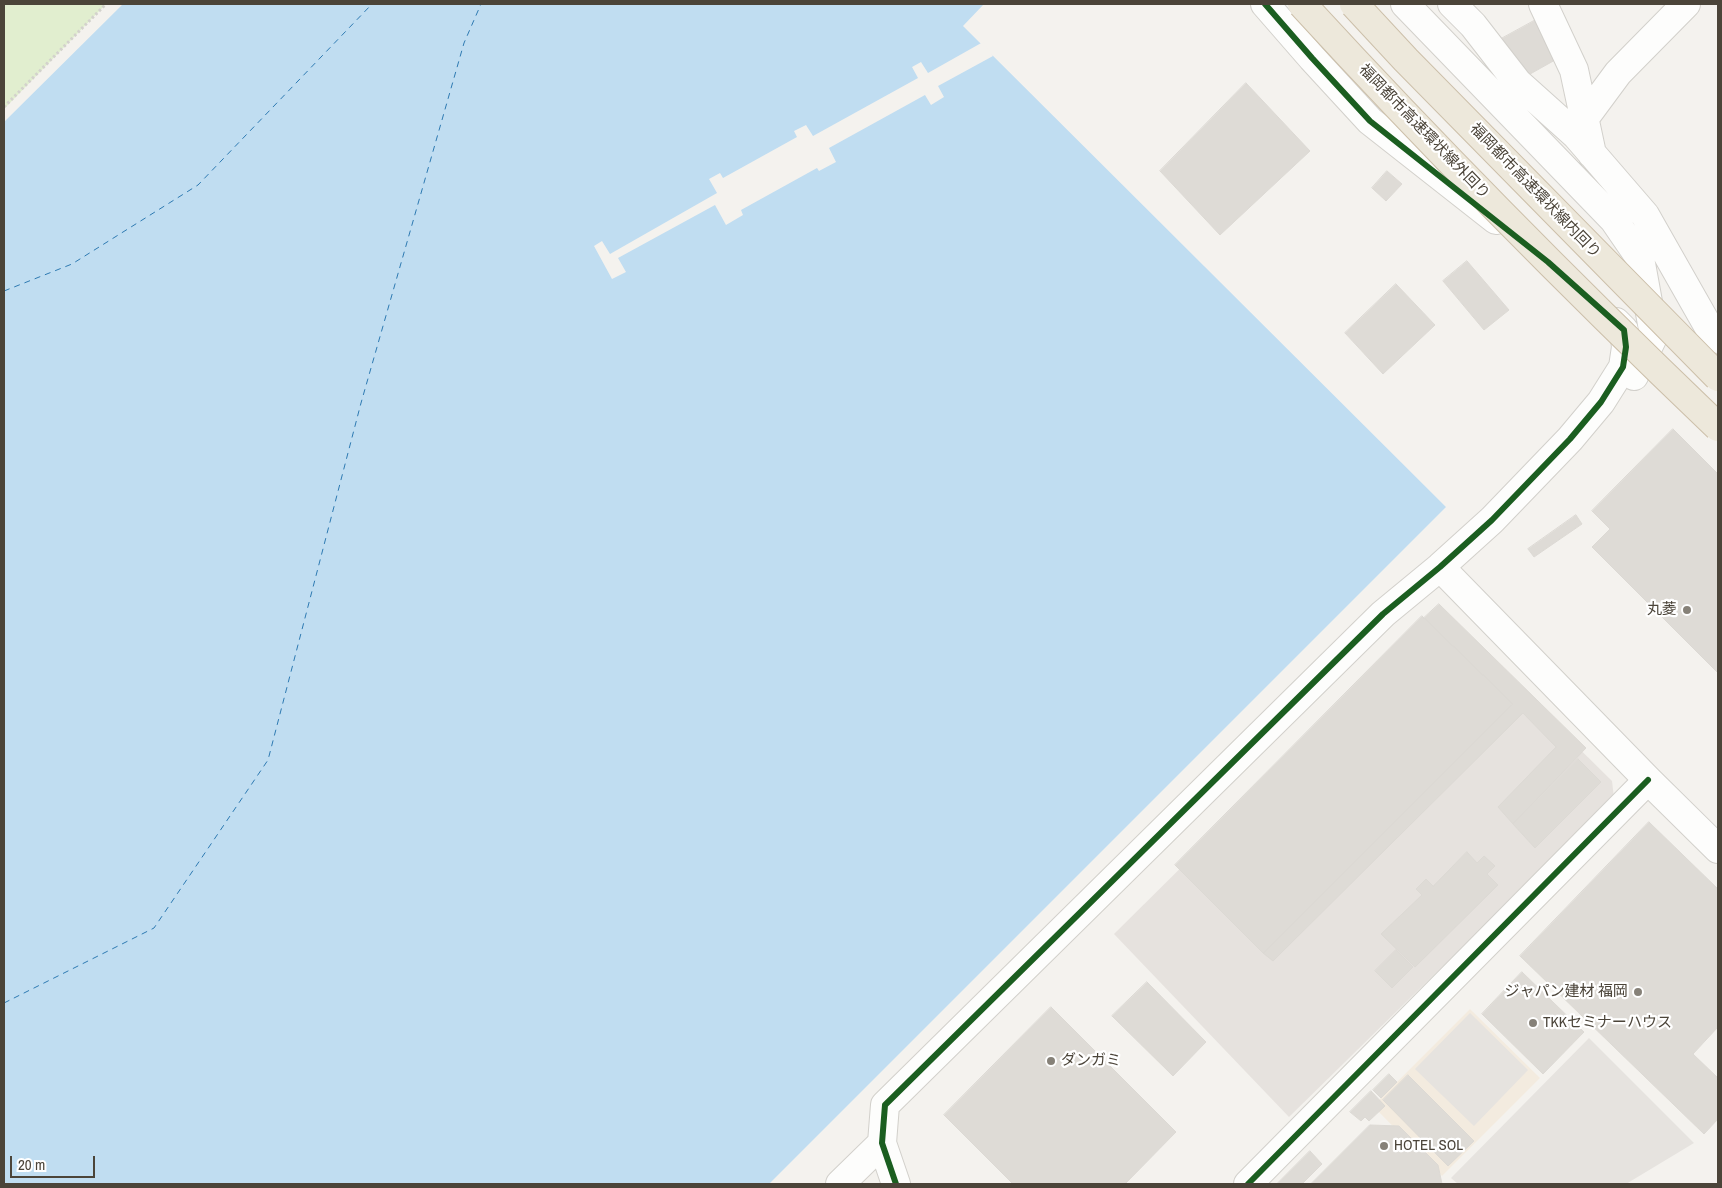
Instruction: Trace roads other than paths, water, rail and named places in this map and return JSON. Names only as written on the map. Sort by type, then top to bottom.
[{"type":"highway","name":"福岡都市高速環状線外回り","points":[[1302,4],[1464,175],[1657,369],[1718,427]]},
{"type":"highway","name":"福岡都市高速環状線内回り","points":[[1354,4],[1406,60],[1718,377]]},
{"type":"street","points":[[896,1184],[882,1143],[885,1105],[1382,614],[1440,567],[1492,520],[1570,439],[1602,402],[1623,366],[1626,347],[1624,330],[1540,256],[1370,121],[1265,4]]},
{"type":"street","points":[[1405,4],[1614,220],[1640,258],[1654,335],[1626,392],[1539,486],[1492,520]]},
{"type":"street","points":[[1452,4],[1472,25],[1518,83],[1576,136],[1645,215],[1716,333]]},
{"type":"street","points":[[1543,4],[1574,70],[1592,155]]},
{"type":"street","points":[[1584,119],[1618,73],[1686,4]]},
{"type":"street","points":[[1440,567],[1718,849]]},
{"type":"street","points":[[1248,1184],[1648,780]]},
{"type":"street","points":[[840,1184],[882,1143]]},
{"type":"water","points":[[123,4],[984,4],[963,26],[1446,507],[769,1184],[4,1184],[4,122]]},
{"type":"place","name":"丸菱","points":[[1687,610]]},
{"type":"place","name":"ジャパン建材 福岡","points":[[1638,992]]},
{"type":"place","name":"TKKセミナーハウス","points":[[1533,1023]]},
{"type":"place","name":"ダンガミ","points":[[1051,1061]]},
{"type":"place","name":"HOTEL SOL","points":[[1384,1146]]}]
